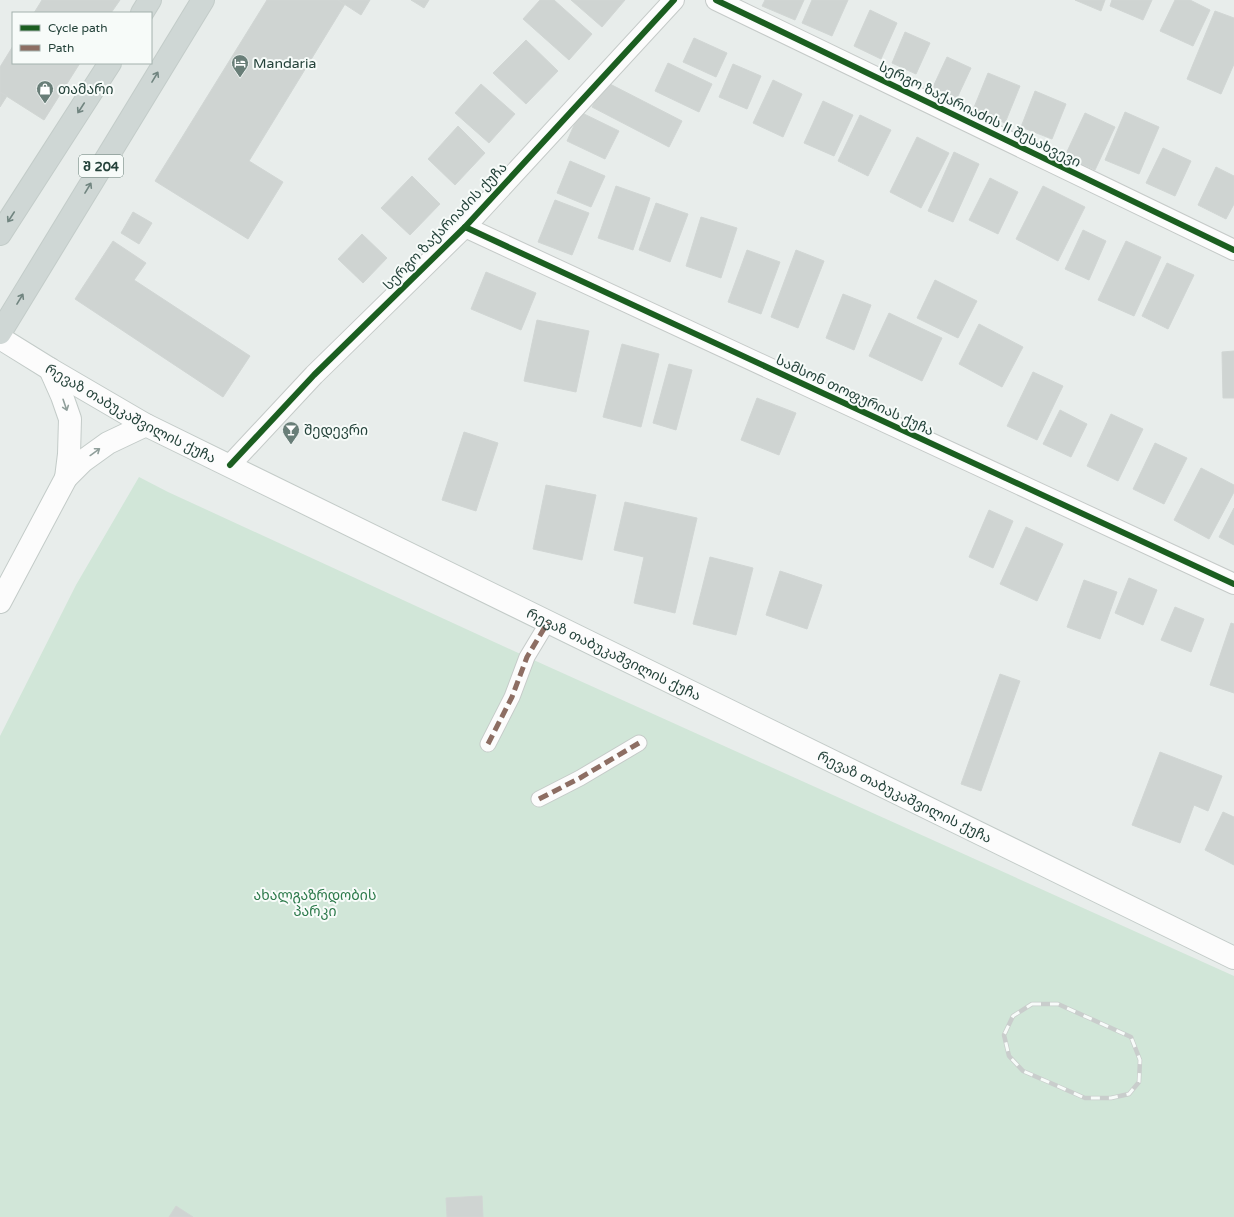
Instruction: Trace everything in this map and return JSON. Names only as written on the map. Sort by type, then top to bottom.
[{"type":"main road","points":[[143,12],[150,0]]},
{"type":"main road","name":"შ 204","points":[[0,333],[203,0]]},
{"type":"main road","points":[[0,234],[109,64]]},
{"type":"main road","name":"რევაზ თაბუკაშვილის ქუჩა","points":[[0,338],[146,425],[1234,958]]},
{"type":"main road","points":[[50,369],[70,419],[69,454],[66,478]]},
{"type":"main road","points":[[0,602],[66,478],[83,462],[108,443],[146,425]]},
{"type":"street","name":"სერგო ზაქარიაძის ქუჩა","points":[[230,465],[314,375],[465,227],[674,0]]},
{"type":"street","name":"სერგო ზაქარიაძის II შესახვევი","points":[[716,0],[1234,250]]},
{"type":"street","name":"სამსონ თოფურიას ქუჩა","points":[[465,227],[1234,584]]},
{"type":"street","points":[[488,744],[512,697],[528,657],[548,622]]},
{"type":"street","points":[[538,799],[580,778],[639,743]]},
{"type":"green space","name":"ახალგაზრდობის პარკი","points":[[139,477],[168,492],[527,657],[1234,976],[1234,1217],[0,1217],[0,736],[76,585]]},
{"type":"building","points":[[42,0],[120,0],[112,12],[35,12]]},
{"type":"building","points":[[267,0],[338,0],[345,4],[249,161],[283,182],[248,239],[155,181]]},
{"type":"building","points":[[338,0],[370,0],[361,15]]},
{"type":"building","points":[[411,0],[429,0],[424,8]]},
{"type":"building","points":[[540,0],[554,0],[592,34],[569,60],[523,19]]},
{"type":"building","points":[[571,0],[625,0],[602,27]]},
{"type":"building","points":[[765,0],[804,0],[795,20],[762,6]]},
{"type":"building","points":[[812,0],[848,0],[832,36],[802,23]]},
{"type":"building","points":[[1075,0],[1105,0],[1101,11]]},
{"type":"building","points":[[1112,0],[1152,0],[1143,20],[1110,6]]},
{"type":"building","points":[[1175,0],[1190,0],[1210,10],[1193,46],[1160,31]]},
{"type":"building","points":[[870,10],[897,23],[881,59],[854,46]]},
{"type":"building","points":[[1215,11],[1234,18],[1234,64],[1221,94],[1187,79]]},
{"type":"building","points":[[905,32],[930,43],[916,74],[892,63]]},
{"type":"building","points":[[694,38],[727,53],[716,77],[683,62]]},
{"type":"building","points":[[526,40],[558,71],[526,104],[493,73]]},
{"type":"building","points":[[12,48],[12,64],[79,64],[44,120],[0,92],[0,67]]},
{"type":"building","points":[[947,57],[971,68],[957,98],[933,87]]},
{"type":"building","points":[[668,63],[712,84],[699,112],[655,91]]},
{"type":"building","points":[[733,64],[761,76],[747,109],[719,97]]},
{"type":"building","points":[[988,73],[1020,86],[1005,123],[973,110]]},
{"type":"building","points":[[773,80],[802,94],[783,137],[753,123]]},
{"type":"building","points":[[606,82],[682,121],[669,147],[592,107]]},
{"type":"building","points":[[481,84],[515,114],[489,143],[455,113]]},
{"type":"building","points":[[1035,91],[1066,104],[1052,139],[1021,127]]},
{"type":"building","points":[[0,92],[7,96],[0,107]]},
{"type":"building","points":[[823,101],[853,115],[834,156],[804,143]]},
{"type":"building","points":[[580,112],[619,131],[605,159],[567,141]]},
{"type":"building","points":[[1125,112],[1159,127],[1139,174],[1105,160]]},
{"type":"building","points":[[1085,113],[1115,127],[1095,170],[1065,156]]},
{"type":"building","points":[[860,115],[891,130],[868,176],[838,161]]},
{"type":"building","points":[[458,126],[485,153],[455,185],[428,159]]},
{"type":"building","points":[[917,137],[949,153],[921,208],[890,192]]},
{"type":"building","points":[[1163,148],[1191,161],[1175,196],[1146,183]]},
{"type":"building","points":[[954,152],[979,164],[953,222],[928,211]]},
{"type":"building","points":[[570,161],[605,176],[591,207],[557,193]]},
{"type":"building","points":[[1216,167],[1234,176],[1234,204],[1226,219],[1198,205]]},
{"type":"building","points":[[412,176],[440,204],[410,235],[381,208]]},
{"type":"building","points":[[990,178],[1018,192],[998,234],[969,220]]},
{"type":"building","points":[[616,186],[650,198],[633,250],[598,238]]},
{"type":"building","points":[[1043,186],[1085,207],[1058,261],[1016,239]]},
{"type":"building","points":[[555,200],[589,213],[572,255],[538,242]]},
{"type":"building","points":[[656,203],[688,214],[670,262],[639,250]]},
{"type":"building","points":[[133,212],[152,223],[139,244],[121,233]]},
{"type":"building","points":[[701,217],[737,228],[721,278],[686,266]]},
{"type":"building","points":[[1083,230],[1106,241],[1089,280],[1065,269]]},
{"type":"building","points":[[362,234],[387,258],[363,283],[338,259]]},
{"type":"building","points":[[113,241],[146,263],[134,280],[250,356],[223,397],[75,299]]},
{"type":"building","points":[[1126,241],[1161,257],[1134,316],[1098,300]]},
{"type":"building","points":[[747,250],[780,262],[761,314],[728,302]]},
{"type":"building","points":[[796,250],[824,261],[798,328],[771,317]]},
{"type":"building","points":[[1167,263],[1194,275],[1168,329],[1142,316]]},
{"type":"building","points":[[486,272],[536,293],[521,330],[471,309]]},
{"type":"building","points":[[935,280],[977,301],[958,338],[917,318]]},
{"type":"building","points":[[843,294],[871,305],[854,350],[826,338]]},
{"type":"building","points":[[889,313],[942,338],[922,381],[869,356]]},
{"type":"building","points":[[537,320],[589,331],[576,392],[524,381]]},
{"type":"building","points":[[979,324],[1023,347],[1002,387],[959,364]]},
{"type":"building","points":[[622,344],[659,354],[641,427],[603,417]]},
{"type":"building","points":[[1234,351],[1234,398],[1223,398],[1222,352]]},
{"type":"building","points":[[669,364],[692,370],[676,430],[653,423]]},
{"type":"building","points":[[1033,372],[1063,386],[1037,440],[1007,426]]},
{"type":"building","points":[[757,398],[796,413],[779,455],[741,440]]},
{"type":"building","points":[[1060,410],[1087,424],[1071,457],[1043,444]]},
{"type":"building","points":[[1111,414],[1143,429],[1118,481],[1087,466]]},
{"type":"building","points":[[464,432],[498,443],[476,511],[442,500]]},
{"type":"building","points":[[1155,443],[1187,458],[1164,504],[1133,489]]},
{"type":"building","points":[[1201,468],[1234,485],[1234,492],[1209,539],[1174,520]]},
{"type":"building","points":[[546,485],[596,495],[582,560],[533,549]]},
{"type":"building","points":[[625,502],[697,518],[675,613],[634,603],[644,557],[614,550]]},
{"type":"building","points":[[1234,508],[1234,545],[1219,537]]},
{"type":"building","points":[[989,510],[1013,521],[993,568],[969,557]]},
{"type":"building","points":[[1026,527],[1063,544],[1037,601],[1000,584]]},
{"type":"building","points":[[710,557],[753,568],[736,635],[693,624]]},
{"type":"building","points":[[780,571],[822,585],[807,629],[766,615]]},
{"type":"building","points":[[1129,578],[1157,590],[1143,625],[1115,613]]},
{"type":"building","points":[[1084,580],[1117,592],[1100,639],[1067,627]]},
{"type":"building","points":[[1175,607],[1204,619],[1191,652],[1161,640]]},
{"type":"building","points":[[1231,623],[1234,624],[1234,693],[1210,685]]},
{"type":"building","points":[[1000,674],[1020,681],[981,791],[961,784]]},
{"type":"building","points":[[1160,752],[1222,776],[1208,811],[1194,805],[1180,843],[1132,825]]},
{"type":"building","points":[[1223,812],[1234,817],[1234,865],[1205,850]]},
{"type":"building","points":[[482,1196],[483,1217],[447,1217],[446,1198]]},
{"type":"building","points":[[176,1206],[193,1217],[169,1217]]},
{"type":"railway","points":[[1032,1004],[1058,1004],[1131,1037],[1140,1060],[1139,1082],[1129,1094],[1111,1098],[1085,1098],[1023,1071],[1009,1056],[1004,1035],[1013,1016],[1032,1004]]},
{"type":"marked path","points":[[488,744],[512,697],[527,657],[548,622]]},
{"type":"marked path","points":[[539,799],[580,778],[639,743]]},
{"type":"cycle path","points":[[230,465],[314,375],[465,227],[674,0]]},
{"type":"cycle path","points":[[716,0],[1234,250]]},
{"type":"cycle path","points":[[465,227],[1234,584]]},
{"type":"place","name":"Mandaria","points":[[240,78]]},
{"type":"place","name":"თამარი","points":[[45,104]]},
{"type":"place","name":"შედევრი","points":[[291,445]]}]
